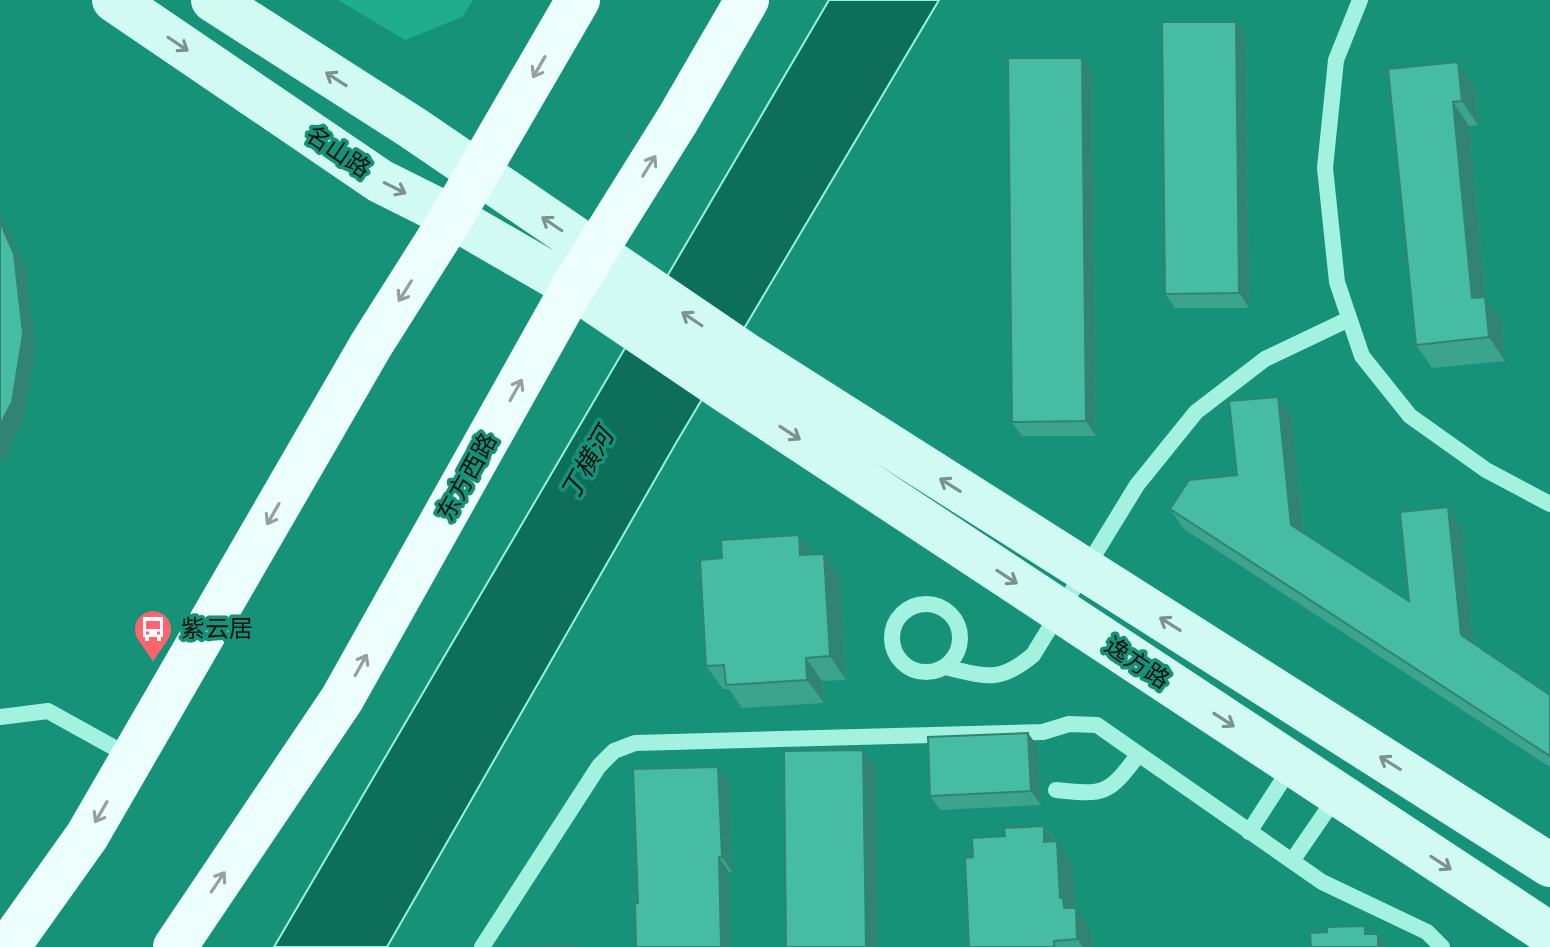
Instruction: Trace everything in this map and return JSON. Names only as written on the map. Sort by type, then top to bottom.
[{"type":"main road","points":[[8,947],[87,836],[371,345],[452,217],[578,0]]},
{"type":"main road","name":"东方西路","points":[[175,947],[342,699],[584,270],[678,119],[747,0]]},
{"type":"street","name":"名山路","points":[[114,0],[380,181],[452,217],[584,270]]},
{"type":"street","points":[[213,0],[413,128],[477,173],[584,270],[735,372]]},
{"type":"street","name":"逸方路","points":[[735,372],[1085,570],[1550,865]]},
{"type":"street","name":"逸方路","points":[[735,372],[1061,613],[1550,934]]},
{"type":"lane","points":[[1360,0],[1336,60],[1325,168],[1337,282],[1362,356],[1410,416],[1486,470],[1550,504]]},
{"type":"lane","points":[[944,667],[953,659],[958,648],[957,626],[952,616],[934,605],[913,606],[897,620],[892,640],[894,652],[910,669],[922,672],[944,667],[990,677],[1014,671],[1033,655],[1137,485],[1196,412],[1265,359],[1349,319]]},
{"type":"lane","points":[[0,717],[48,711],[132,758]]},
{"type":"lane","points":[[482,947],[599,766],[614,751],[635,743],[1043,732],[1069,724],[1097,725],[1322,882],[1427,932],[1442,947]]},
{"type":"lane","points":[[1056,790],[1094,794],[1116,785],[1138,755]]},
{"type":"lane","points":[[1249,832],[1292,765]]},
{"type":"lane","points":[[1292,861],[1337,795]]},
{"type":"green space","points":[[338,0],[473,0],[462,17],[405,40]]},
{"type":"water","name":"丁横河","points":[[829,0],[939,0],[676,443],[387,947],[274,947]]},
{"type":"building","points":[[1162,22],[1236,22],[1239,293],[1165,294]]},
{"type":"building","points":[[1008,58],[1082,58],[1086,421],[1012,422]]},
{"type":"building","points":[[1458,62],[1462,101],[1453,102],[1472,298],[1485,297],[1489,337],[1416,345],[1388,69]]},
{"type":"building","points":[[0,222],[14,254],[23,334],[12,402],[0,425]]},
{"type":"building","points":[[1278,397],[1291,525],[1409,601],[1400,512],[1448,507],[1461,635],[1550,695],[1550,756],[1170,509],[1189,480],[1237,475],[1229,401]]},
{"type":"building","points":[[799,535],[800,555],[824,554],[830,656],[806,658],[807,680],[726,685],[724,665],[706,666],[700,560],[722,558],[721,540]]},
{"type":"building","points":[[1028,733],[1031,791],[930,796],[928,737]]},
{"type":"building","points":[[863,750],[866,947],[786,947],[784,751]]},
{"type":"building","points":[[718,767],[722,857],[719,857],[721,947],[636,947],[635,904],[638,903],[633,769]]},
{"type":"building","points":[[1044,826],[1044,842],[1057,841],[1060,898],[1063,898],[1064,908],[1076,908],[1077,939],[1054,941],[1054,947],[969,947],[965,858],[973,857],[972,838],[1005,836],[1004,828]]},
{"type":"building","points":[[1365,926],[1365,934],[1378,934],[1378,947],[1311,947],[1310,933],[1327,932],[1327,927]]},
{"type":"building","points":[[576,945],[576,947],[509,947]]},
{"type":"place","name":"紫云居","points":[[153,663]]}]
